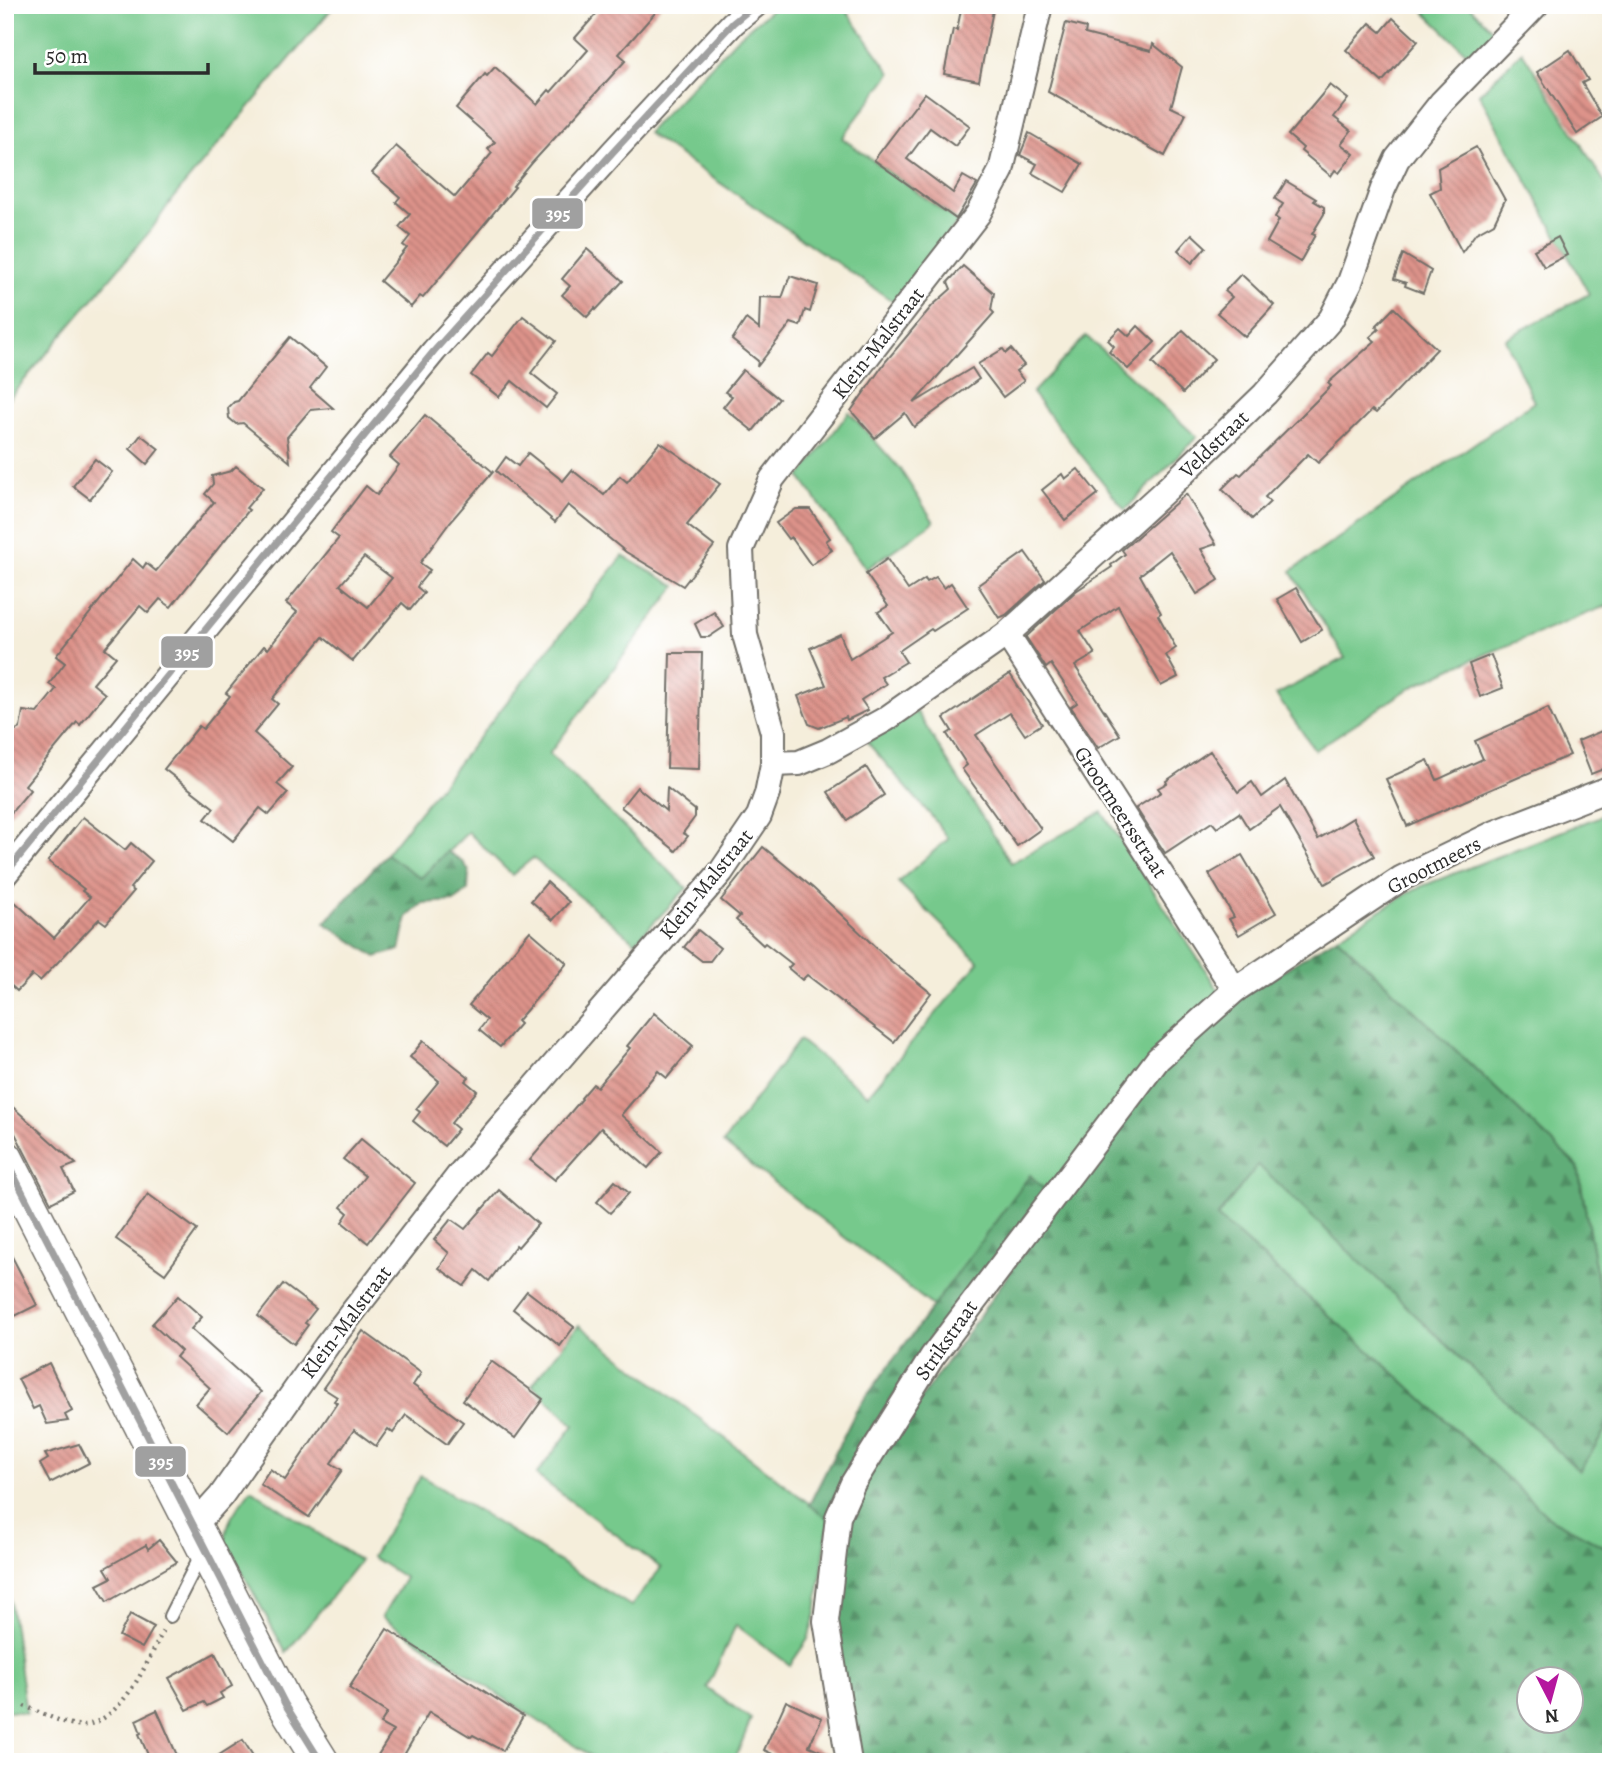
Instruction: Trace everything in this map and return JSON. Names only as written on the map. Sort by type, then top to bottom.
[{"type":"main road","points":[[5,1158],[285,1704],[321,1762]]},
{"type":"street","points":[[5,874],[434,351],[622,142],[733,23],[755,5]]},
{"type":"street","name":"Klein-Malstraat","points":[[199,1537],[221,1496],[327,1345],[459,1175],[721,872],[759,816],[773,764],[773,732],[744,635],[741,549],[772,479],[978,214],[1000,171],[1040,5]]},
{"type":"street","name":"Veldstraat","points":[[773,764],[799,763],[828,751],[875,725],[1007,634],[1168,488],[1265,394],[1331,319],[1350,282],[1383,189],[1397,159],[1442,102],[1536,5]]},
{"type":"street","name":"Grootmeersstraat","points":[[1007,634],[1235,990]]},
{"type":"street","name":"Grootmeers","points":[[1235,990],[1402,878],[1495,833],[1611,788]]},
{"type":"street","name":"Strikstraat","points":[[849,1762],[826,1620],[838,1517],[853,1483],[932,1357],[1158,1059],[1235,990]]},
{"type":"lane","points":[[170,1616],[199,1537]]},
{"type":"path","points":[[24,1706],[75,1725],[95,1723],[107,1716],[122,1702],[143,1669],[170,1616]]},
{"type":"green space","points":[[5,5],[335,5],[5,403]]},
{"type":"green space","points":[[777,5],[842,5],[891,73],[842,138],[958,222],[894,302],[647,133],[737,38]]},
{"type":"green space","points":[[1417,5],[1468,5],[1496,33],[1472,58]]},
{"type":"green space","points":[[1522,51],[1611,192],[1611,604],[1459,665],[1410,688],[1315,750],[1276,695],[1345,658],[1291,571],[1534,402],[1505,339],[1589,294],[1479,94]]},
{"type":"green space","points":[[1086,336],[1197,437],[1125,510],[1032,393]]},
{"type":"green space","points":[[849,412],[900,469],[934,522],[866,569],[800,477]]},
{"type":"green space","points":[[623,556],[676,586],[549,754],[687,888],[635,942],[533,858],[512,875],[468,832],[421,879],[386,854]]},
{"type":"green space","points":[[917,712],[1011,863],[1102,812],[1219,991],[1046,1191],[1030,1176],[934,1307],[723,1143],[799,1040],[868,1095],[979,962],[898,882],[948,839],[867,742]]},
{"type":"green space","points":[[1611,812],[1611,1359],[1578,1167],[1337,937],[1415,889]]},
{"type":"green space","points":[[447,851],[462,861],[469,871],[468,890],[455,901],[423,903],[407,917],[400,950],[376,957],[325,923],[386,854],[421,878]]},
{"type":"green space","points":[[1337,937],[1578,1167],[1611,1359],[1611,1422],[1579,1471],[1258,1165],[1217,1217],[1400,1378],[1550,1518],[1611,1550],[1611,1762],[856,1762],[835,1637],[849,1515],[876,1462],[1054,1210],[1168,1060],[1247,993]]},
{"type":"green space","points":[[1258,1164],[1580,1470],[1611,1422],[1611,1550],[1550,1518],[1400,1378],[1217,1217]]},
{"type":"green space","points":[[1030,1175],[1046,1191],[901,1385],[852,1459],[829,1519],[809,1505],[857,1409]]},
{"type":"green space","points":[[579,1325],[829,1519],[816,1613],[808,1639],[790,1665],[736,1625],[707,1688],[751,1719],[734,1762],[682,1762],[666,1752],[658,1762],[600,1762],[382,1617],[405,1578],[372,1557],[421,1476],[631,1606],[661,1568],[536,1475],[574,1425],[532,1385]]},
{"type":"green space","points":[[251,1489],[360,1561],[286,1653],[226,1542],[230,1520]]},
{"type":"green space","points":[[5,1565],[26,1713],[5,1710]]},
{"type":"building","points":[[604,5],[662,5],[619,54],[626,60],[532,163],[423,298],[420,296],[411,307],[380,281],[407,248],[403,245],[410,236],[399,227],[410,214],[396,202],[400,197],[372,173],[396,146],[455,197],[492,153],[488,149],[495,142],[456,108],[485,74],[487,76],[495,67],[537,104],[588,50],[575,38]]},
{"type":"building","points":[[962,5],[994,5],[979,81],[944,74],[953,29],[957,30]]},
{"type":"building","points":[[1393,18],[1418,41],[1382,82],[1346,50],[1370,23],[1381,32]]},
{"type":"building","points":[[1066,23],[1086,28],[1085,34],[1151,51],[1153,44],[1182,67],[1171,107],[1186,114],[1165,156],[1048,92]]},
{"type":"building","points":[[1570,50],[1588,80],[1582,83],[1602,117],[1577,134],[1537,72]]},
{"type":"building","points":[[1330,85],[1348,99],[1334,117],[1351,131],[1341,144],[1354,154],[1339,173],[1335,170],[1331,176],[1301,151],[1303,148],[1288,135]]},
{"type":"building","points":[[925,93],[970,126],[955,146],[930,128],[907,159],[953,193],[963,176],[977,184],[956,219],[874,160]]},
{"type":"building","points":[[1029,133],[1082,164],[1065,192],[1032,173],[1037,164],[1020,155]]},
{"type":"building","points":[[1476,147],[1505,200],[1494,223],[1476,233],[1462,252],[1430,193],[1440,188],[1438,168]]},
{"type":"building","points":[[1286,181],[1324,207],[1324,214],[1312,234],[1315,235],[1300,262],[1267,242],[1279,220],[1275,217],[1283,204],[1275,199]]},
{"type":"building","points":[[1192,234],[1206,247],[1192,263],[1178,250]]},
{"type":"building","points":[[1558,237],[1567,255],[1544,267],[1534,250]]},
{"type":"building","points":[[587,249],[623,281],[587,317],[562,295],[570,286],[562,279]]},
{"type":"building","points":[[1403,254],[1431,271],[1423,293],[1394,279]]},
{"type":"building","points":[[963,266],[994,293],[991,310],[994,313],[914,403],[972,368],[979,379],[914,427],[905,413],[875,438],[851,411],[886,361],[932,306],[951,289],[948,282]]},
{"type":"building","points":[[1241,274],[1274,305],[1245,337],[1217,313],[1232,297],[1225,291]]},
{"type":"building","points":[[790,276],[818,285],[810,312],[805,310],[800,326],[791,323],[757,367],[758,361],[732,340],[746,319],[759,329],[760,297],[782,298]]},
{"type":"building","points":[[1394,308],[1437,349],[1376,413],[1372,410],[1318,463],[1308,454],[1265,497],[1270,502],[1252,519],[1222,489],[1238,473],[1241,475],[1331,386],[1328,383],[1375,341],[1370,337],[1379,329],[1376,326]]},
{"type":"building","points":[[523,316],[556,341],[531,373],[557,394],[546,408],[512,381],[499,397],[471,375],[488,353],[492,356]]},
{"type":"building","points":[[1138,326],[1155,342],[1128,369],[1109,352],[1114,346],[1108,340],[1120,328],[1129,336]]},
{"type":"building","points":[[1183,330],[1214,359],[1183,393],[1152,363]]},
{"type":"building","points":[[290,337],[326,367],[310,388],[333,408],[310,410],[287,437],[290,462],[243,423],[236,424],[229,418],[228,408],[238,401]]},
{"type":"building","points":[[1003,349],[1006,353],[1011,349],[1024,365],[1016,371],[1024,381],[1003,397],[978,364]]},
{"type":"building","points":[[743,370],[779,399],[753,431],[723,407],[732,396],[725,392]]},
{"type":"building","points":[[425,415],[493,472],[450,522],[420,563],[430,570],[417,587],[424,593],[410,610],[402,603],[353,661],[323,637],[272,699],[278,704],[254,733],[292,767],[277,784],[288,793],[269,815],[260,808],[233,841],[205,819],[214,808],[164,769],[199,726],[203,729],[230,696],[226,693],[264,646],[268,649],[297,612],[286,603],[339,538],[331,532],[366,486],[377,495],[399,465],[390,457]],"holes":[[[364,557],[392,578],[368,607],[340,585]]]},
{"type":"building","points":[[141,435],[159,449],[147,464],[130,449]]},
{"type":"building","points":[[660,442],[720,484],[687,525],[714,546],[683,586],[626,552],[568,505],[555,522],[496,471],[506,457],[518,466],[528,453],[563,481],[572,470],[604,495],[620,476],[627,482]]},
{"type":"building","points":[[95,459],[112,472],[90,499],[73,486]]},
{"type":"building","points":[[236,466],[263,488],[246,508],[249,510],[171,607],[160,599],[148,613],[140,606],[105,648],[116,657],[93,684],[105,694],[80,725],[77,722],[25,785],[30,790],[5,820],[7,734],[20,728],[23,711],[37,713],[56,689],[49,684],[65,663],[56,656],[133,559],[143,568],[146,563],[156,571],[214,502],[205,494],[213,484],[212,476],[231,471]]},
{"type":"building","points":[[1078,469],[1098,494],[1065,520],[1042,490],[1062,474],[1065,479]]},
{"type":"building","points":[[1186,494],[1216,544],[1201,549],[1219,580],[1197,594],[1170,551],[1140,575],[1176,648],[1166,655],[1178,677],[1161,686],[1118,606],[1080,631],[1095,654],[1075,666],[1120,735],[1098,748],[1071,707],[1077,703],[1051,664],[1046,668],[1026,637],[1076,591],[1112,567],[1111,565],[1125,554],[1122,550]]},
{"type":"building","points":[[796,509],[810,509],[830,538],[826,541],[832,550],[811,565],[791,537],[788,539],[776,523]]},
{"type":"building","points":[[1025,552],[1045,580],[1006,615],[999,618],[978,585]]},
{"type":"building","points":[[887,559],[908,590],[925,579],[927,582],[936,577],[944,588],[951,583],[968,608],[899,651],[906,662],[881,677],[886,684],[861,700],[868,710],[847,720],[846,717],[819,728],[809,724],[798,696],[826,685],[810,648],[840,634],[850,659],[892,632],[878,612],[888,606],[866,574]]},
{"type":"building","points":[[1296,588],[1322,630],[1302,642],[1277,599]]},
{"type":"building","points":[[714,612],[724,627],[709,637],[701,637],[695,624]]},
{"type":"building","points":[[670,653],[702,653],[699,769],[667,768]]},
{"type":"building","points":[[1491,655],[1503,688],[1480,697],[1469,664]]},
{"type":"building","points":[[1010,674],[1042,724],[1025,735],[1010,713],[976,735],[1041,829],[1017,846],[962,769],[967,765],[947,734],[952,731],[944,718]]},
{"type":"building","points":[[1548,708],[1570,755],[1407,826],[1386,779],[1428,760],[1437,780],[1483,759],[1475,741]]},
{"type":"building","points":[[1611,727],[1611,766],[1591,774],[1578,741]]},
{"type":"building","points":[[1210,751],[1238,792],[1252,782],[1262,797],[1285,780],[1318,839],[1353,818],[1374,856],[1325,884],[1280,807],[1249,829],[1239,813],[1217,828],[1212,822],[1165,853],[1136,808],[1161,792],[1158,788],[1167,783],[1166,781]]},
{"type":"building","points":[[866,767],[884,795],[847,820],[828,792]]},
{"type":"building","points":[[637,787],[666,811],[667,788],[695,810],[695,817],[683,833],[688,836],[676,851],[621,807]]},
{"type":"building","points":[[83,817],[125,850],[131,843],[152,861],[130,888],[134,891],[106,924],[99,919],[40,981],[32,975],[17,991],[5,980],[5,912],[15,902],[54,938],[90,897],[82,891],[84,889],[48,861]]},
{"type":"building","points":[[763,847],[813,888],[887,958],[931,993],[894,1042],[807,975],[802,980],[788,968],[792,964],[765,943],[763,945],[736,920],[740,916],[721,900]]},
{"type":"building","points":[[1242,855],[1276,913],[1239,935],[1229,919],[1234,917],[1209,874]]},
{"type":"building","points":[[547,882],[569,902],[553,920],[531,901]]},
{"type":"building","points":[[698,930],[720,948],[710,961],[702,961],[684,947]]},
{"type":"building","points":[[530,931],[567,963],[517,1021],[520,1024],[500,1047],[479,1030],[487,1020],[469,1005]]},
{"type":"building","points":[[654,1013],[693,1046],[667,1078],[658,1071],[621,1115],[662,1152],[648,1168],[601,1128],[555,1180],[530,1160],[593,1084],[597,1087],[630,1048],[627,1046]]},
{"type":"building","points":[[423,1041],[469,1077],[465,1081],[477,1091],[451,1123],[458,1129],[444,1146],[413,1121],[420,1112],[416,1109],[439,1081],[410,1057]]},
{"type":"building","points":[[5,1100],[76,1164],[63,1169],[74,1191],[51,1203],[5,1114]]},
{"type":"building","points":[[361,1139],[415,1183],[368,1243],[342,1222],[348,1213],[341,1207],[365,1176],[343,1159]]},
{"type":"building","points":[[615,1181],[629,1193],[610,1213],[597,1202]]},
{"type":"building","points":[[499,1190],[538,1224],[518,1247],[516,1245],[489,1281],[476,1270],[464,1286],[439,1268],[449,1253],[434,1240],[451,1219],[465,1229]]},
{"type":"building","points":[[148,1194],[197,1230],[165,1274],[116,1239]]},
{"type":"building","points":[[5,1243],[37,1305],[5,1321]]},
{"type":"building","points":[[283,1284],[316,1309],[294,1344],[258,1316]]},
{"type":"building","points":[[527,1291],[574,1327],[560,1346],[513,1309]]},
{"type":"building","points":[[178,1296],[202,1317],[191,1329],[261,1392],[228,1432],[196,1404],[210,1388],[176,1357],[181,1351],[152,1324]]},
{"type":"building","points":[[363,1331],[421,1373],[413,1385],[463,1422],[447,1444],[406,1415],[393,1433],[388,1429],[376,1446],[354,1430],[331,1463],[342,1470],[309,1517],[260,1484],[270,1469],[285,1480],[337,1403],[334,1401],[337,1397],[323,1388]]},
{"type":"building","points":[[491,1361],[543,1399],[515,1438],[463,1400]]},
{"type":"building","points":[[49,1363],[72,1411],[65,1415],[68,1421],[47,1424],[39,1406],[33,1409],[18,1379]]},
{"type":"building","points":[[79,1444],[89,1463],[50,1483],[40,1464],[48,1459],[45,1454]]},
{"type":"building","points":[[159,1540],[177,1562],[107,1602],[97,1585],[111,1578],[105,1568],[146,1545],[148,1549]]},
{"type":"building","points":[[130,1614],[154,1627],[142,1648],[119,1636]]},
{"type":"building","points":[[387,1629],[523,1716],[503,1751],[473,1735],[471,1737],[429,1712],[400,1762],[390,1762],[378,1755],[393,1731],[380,1724],[387,1713],[349,1688]]},
{"type":"building","points":[[215,1653],[232,1686],[220,1693],[223,1698],[207,1706],[204,1702],[187,1710],[169,1678]]},
{"type":"building","points":[[786,1701],[822,1718],[809,1746],[833,1756],[834,1762],[789,1762],[764,1750]]},
{"type":"building","points":[[157,1710],[180,1762],[151,1762],[136,1720]]},
{"type":"building","points":[[243,1740],[257,1762],[208,1762]]},
{"type":"transit line","name":"395","points":[[5,874],[434,351],[613,152],[733,23],[755,5]]},
{"type":"transit line","name":"395","points":[[5,1158],[285,1704],[321,1762]]}]
